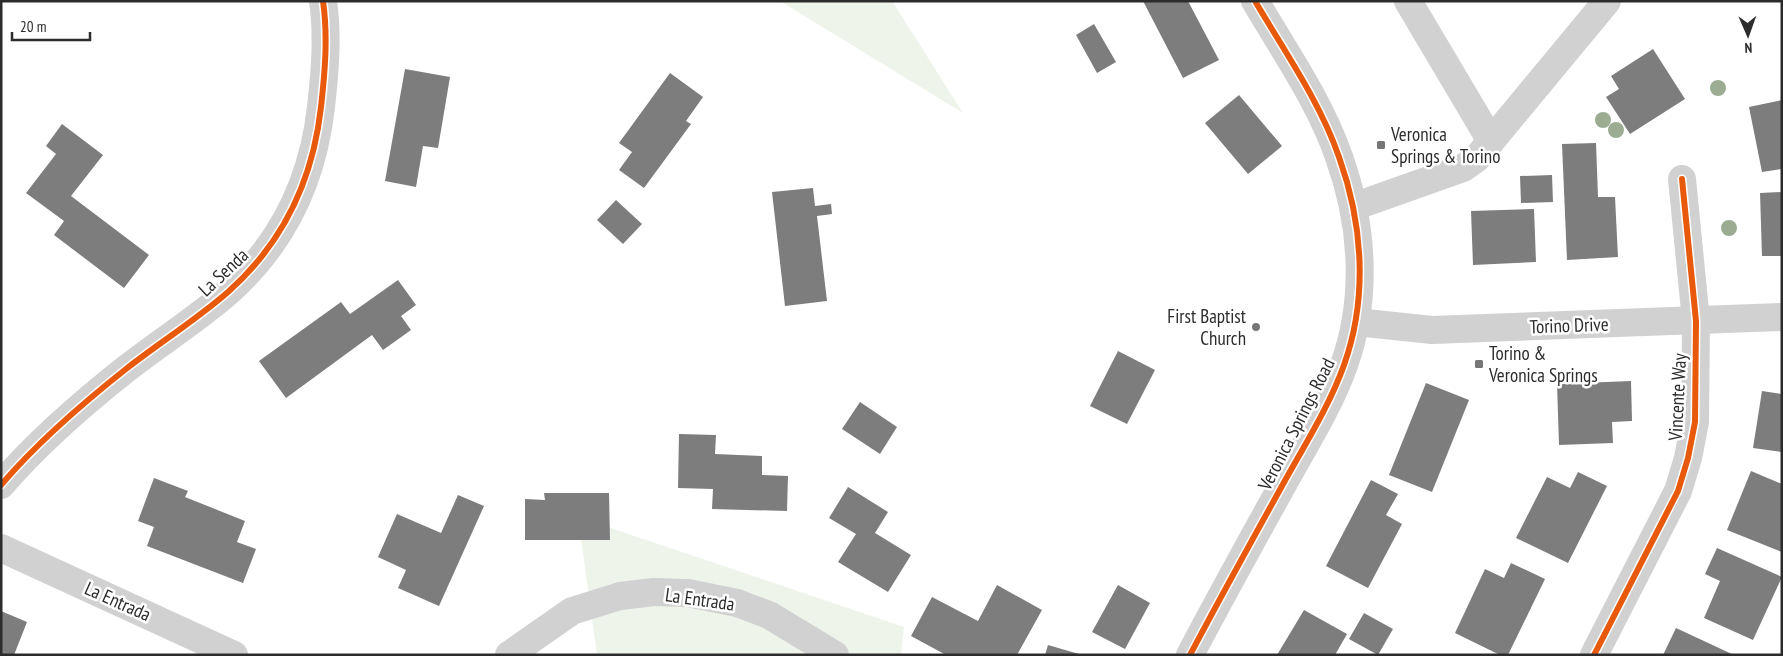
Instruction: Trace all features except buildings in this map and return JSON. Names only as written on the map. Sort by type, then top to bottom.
[{"type":"street","name":"La Senda","points":[[1,486],[56,430],[125,370],[227,293],[248,273],[275,240],[296,203],[308,173],[318,130],[325,71],[323,1]]},
{"type":"street","name":"Veronica Springs Road","points":[[1190,655],[1333,393],[1344,365],[1356,322],[1361,276],[1360,245],[1353,207],[1339,156],[1319,108],[1255,1]]},
{"type":"street","points":[[1408,1],[1491,141]]},
{"type":"street","points":[[1353,207],[1463,168],[1477,158],[1607,1]]},
{"type":"street","name":"Vincente Way","points":[[1594,655],[1678,491],[1688,458],[1694,422],[1696,321],[1682,179]]},
{"type":"street","name":"Torino Drive","points":[[1356,322],[1432,330],[1782,317]]},
{"type":"street","name":"La Entrada","points":[[1,548],[234,655]]},
{"type":"street","name":"La Entrada","points":[[509,655],[572,611],[620,596],[654,592],[688,593],[738,603],[769,615],[835,655]]},
{"type":"shaded area","points":[[780,1],[892,1],[963,113]]},
{"type":"shaded area","points":[[578,517],[904,627],[901,655],[597,655]]},
{"type":"cycle path","points":[[1,485],[61,424],[126,369],[228,292],[265,253],[292,208],[303,184],[317,134],[325,54],[323,1]]},
{"type":"cycle path","points":[[1190,655],[1331,396],[1352,340],[1357,314],[1360,261],[1353,208],[1339,157],[1312,97],[1255,1]]},
{"type":"cycle path","points":[[1594,655],[1678,491],[1688,458],[1695,422],[1696,321],[1682,179]]},
{"type":"place","name":"Veronica Springs & Torino","points":[[1381,145]]},
{"type":"place","name":"First Baptist Church","points":[[1256,327]]},
{"type":"place","name":"Torino & Veronica Springs","points":[[1479,364]]}]
